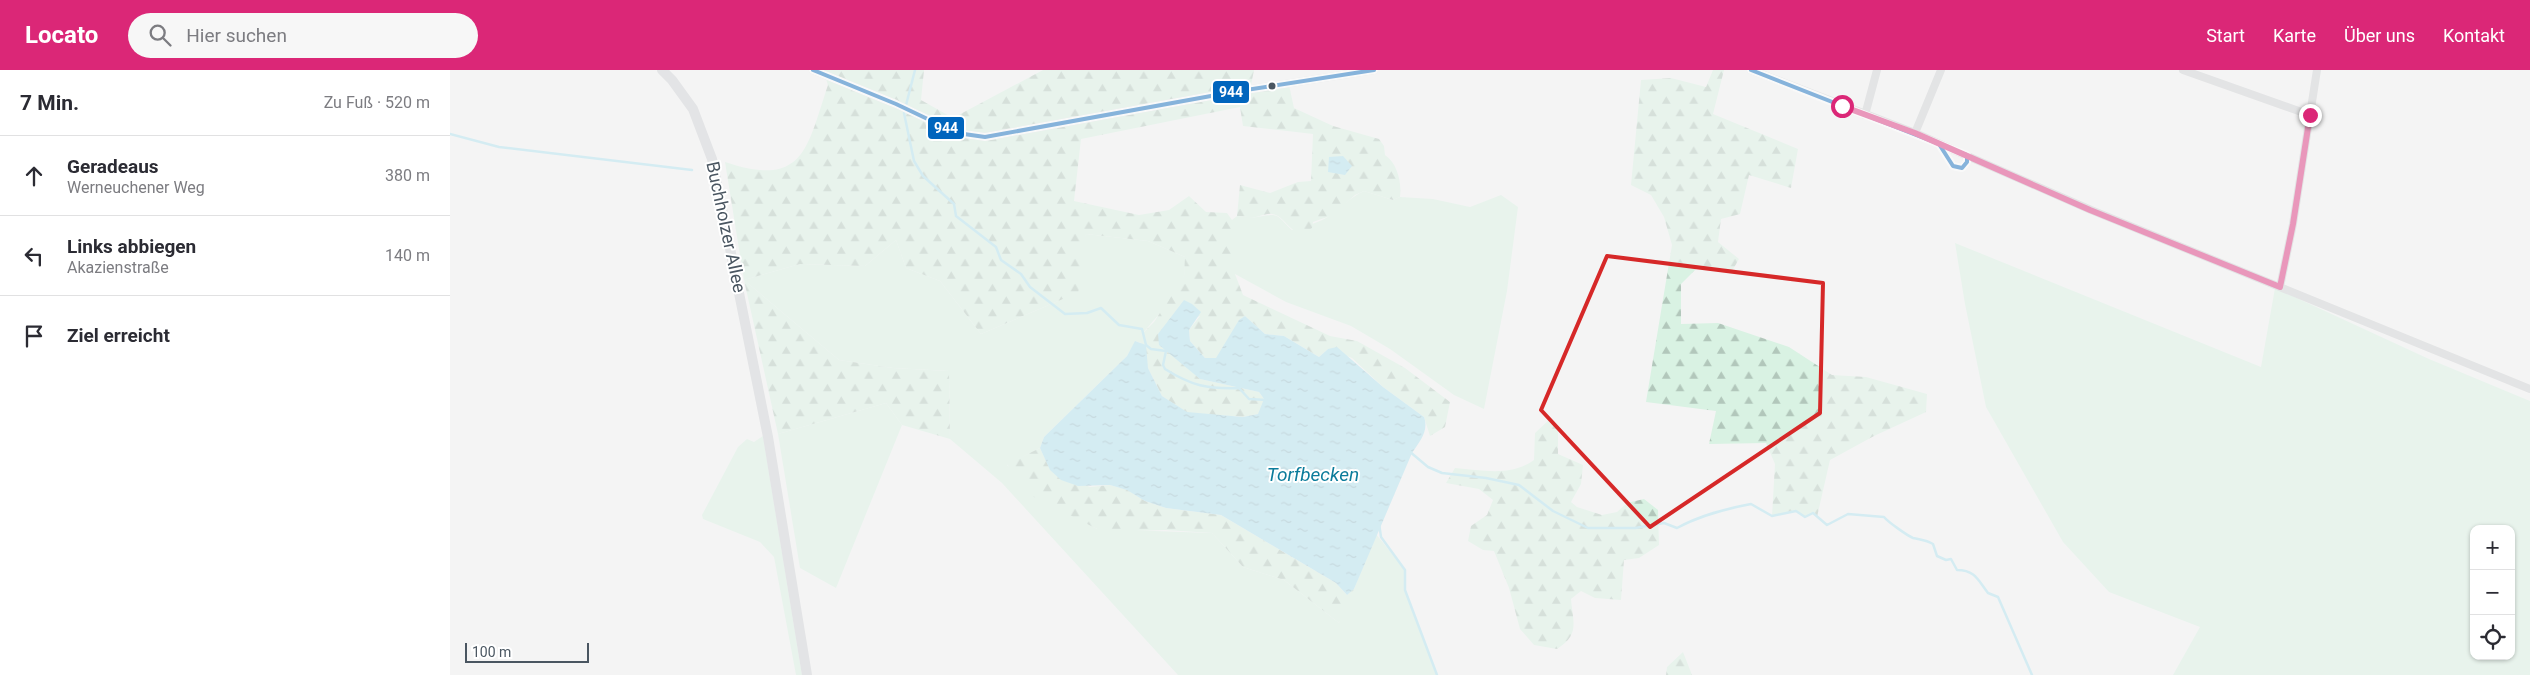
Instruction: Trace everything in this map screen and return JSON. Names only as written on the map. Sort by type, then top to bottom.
[{"type":"street","name":"Buchholzer Allee","points":[[662,70],[693,109],[709,148],[760,397],[807,675]]},
{"type":"street","points":[[813,70],[910,110],[957,133],[985,137],[1234,92],[1374,70]]},
{"type":"street","points":[[1751,70],[1915,133],[2090,210],[2530,389]]},
{"type":"street","points":[[1865,115],[1876,70]]},
{"type":"street","points":[[1915,133],[1941,70]]},
{"type":"street","points":[[2183,70],[2310,115]]},
{"type":"street","points":[[2280,287],[2293,224],[2317,70]]},
{"type":"highlighted area","points":[[1607,256],[1823,283],[1820,413],[1650,527],[1541,410]]},
{"type":"green space","points":[[823,70],[924,70],[921,100],[953,118],[1043,70],[1254,70],[1250,90],[1289,85],[1294,108],[1333,126],[1379,139],[1384,146],[1385,155],[1393,163],[1398,173],[1400,197],[1393,200],[1364,191],[1355,195],[1333,215],[1313,222],[1312,228],[1305,232],[1294,230],[1282,219],[1272,214],[1258,217],[1237,216],[1240,185],[1270,193],[1298,182],[1311,181],[1313,134],[1243,126],[1240,107],[1081,139],[1074,201],[1139,215],[1169,210],[1189,196],[1206,212],[1227,213],[1232,220],[1235,274],[1243,295],[1330,336],[1357,341],[1405,368],[1450,402],[1445,427],[1430,436],[1424,417],[1383,387],[1352,358],[1328,349],[1319,357],[1284,336],[1265,334],[1245,316],[1216,359],[1205,358],[1190,341],[1189,330],[1200,316],[1158,334],[1200,379],[1259,392],[1264,399],[1262,409],[1258,414],[1243,417],[1187,413],[1162,396],[1148,368],[1141,343],[1135,341],[1154,322],[1184,276],[1185,257],[1148,241],[1086,234],[1077,303],[1063,299],[981,334],[940,281],[906,268],[896,240],[865,266],[800,264],[744,280],[725,162],[752,169],[772,170],[787,166],[799,157],[814,127],[828,85]]},
{"type":"green space","points":[[1713,70],[1724,70],[1713,114],[1798,149],[1791,188],[1749,175],[1740,214],[1721,219],[1718,242],[1739,259],[1732,271],[1722,268],[1696,269],[1681,284],[1681,324],[1718,323],[1789,347],[1832,375],[1866,377],[1927,394],[1926,412],[1874,436],[1830,460],[1817,517],[1813,513],[1805,517],[1796,511],[1772,516],[1775,464],[1766,443],[1709,444],[1716,411],[1646,402],[1672,245],[1664,217],[1651,195],[1631,185],[1641,80],[1671,78],[1706,87]]},
{"type":"green space","points":[[1364,191],[1393,200],[1400,197],[1433,199],[1470,207],[1501,195],[1518,207],[1507,291],[1484,409],[1454,395],[1390,349],[1351,326],[1286,302],[1235,274],[1232,266],[1232,220],[1237,216],[1274,215],[1280,218],[1292,230],[1326,218]]},
{"type":"green space","points":[[1086,234],[1148,241],[1185,257],[1184,276],[1173,297],[1140,336],[1127,356],[1044,437],[1040,448],[1007,465],[1068,513],[1097,529],[1212,533],[1243,567],[1284,580],[1339,623],[1347,595],[1354,589],[1376,534],[1405,570],[1405,590],[1437,675],[1178,675],[1002,483],[950,439],[949,371],[893,368],[839,360],[744,280],[800,264],[865,266],[896,240],[906,268],[940,281],[981,334],[1063,299]]},
{"type":"green space","points":[[1955,243],[2261,367],[2275,288],[2429,359],[2530,401],[2530,675],[2173,675],[2200,627],[2109,592],[2063,542],[1986,407],[1965,304]]},
{"type":"green space","points":[[744,280],[839,360],[893,368],[949,371],[950,439],[902,425],[886,403],[778,434]]},
{"type":"green space","points":[[886,403],[902,425],[836,588],[800,568],[778,434]]},
{"type":"green space","points":[[1550,419],[1558,428],[1558,454],[1583,465],[1581,484],[1571,502],[1577,507],[1602,515],[1617,512],[1627,503],[1644,499],[1658,510],[1659,545],[1639,558],[1624,560],[1621,600],[1595,598],[1581,591],[1571,599],[1574,621],[1572,633],[1564,644],[1557,649],[1534,645],[1520,629],[1509,588],[1494,551],[1483,550],[1468,541],[1471,526],[1487,515],[1493,500],[1479,489],[1446,483],[1455,468],[1506,471],[1534,460],[1535,433]]},
{"type":"green space","points":[[763,436],[802,675],[796,675],[774,557],[760,542],[703,519],[702,515],[738,447],[747,439],[754,442]]},
{"type":"green space","points":[[1040,448],[1050,469],[1090,487],[1110,485],[1128,490],[1145,501],[1166,508],[1221,515],[1336,583],[1347,595],[1354,589],[1339,623],[1284,580],[1243,567],[1212,533],[1165,530],[1103,532],[1028,494],[1007,464]]},
{"type":"green space","points":[[1683,652],[1692,675],[1666,675],[1667,667]]},
{"type":"water","points":[[1343,156],[1352,166],[1345,175],[1328,172],[1329,157]]},
{"type":"water","name":"Torfbecken","points":[[1184,300],[1201,312],[1189,330],[1190,341],[1205,358],[1216,358],[1239,320],[1245,316],[1265,334],[1284,336],[1319,357],[1328,349],[1337,347],[1383,387],[1424,417],[1425,431],[1423,436],[1412,453],[1354,589],[1347,595],[1336,583],[1221,515],[1166,508],[1145,501],[1127,490],[1110,485],[1078,486],[1061,480],[1050,470],[1040,448],[1044,437],[1127,356],[1135,341],[1146,345],[1148,368],[1162,396],[1187,412],[1243,417],[1258,414],[1264,399],[1259,392],[1200,379],[1159,345],[1158,334]]},
{"type":"waterway","points":[[915,70],[904,113],[914,161],[923,176],[954,204],[956,216],[996,247],[1001,260],[1021,274],[1030,287],[1065,314],[1087,313],[1101,308],[1119,325],[1142,329],[1146,345],[1151,349],[1166,351],[1163,365],[1165,369],[1175,375],[1192,383],[1209,387],[1239,388],[1249,399],[1266,400]]},
{"type":"waterway","points":[[450,134],[499,147],[692,170]]},
{"type":"waterway","points":[[1409,451],[1428,467],[1442,473],[1486,478],[1519,485],[1553,511],[1588,528],[1635,528],[1664,523],[1677,528],[1713,513],[1751,504],[1772,516],[1796,511],[1805,517],[1813,513],[1827,525],[1848,514],[1884,517],[1910,537],[1933,544],[1937,556],[1946,560],[1951,559],[1957,570],[1963,570],[1972,574],[1988,593],[1998,597],[2032,675]]},
{"type":"waterway","points":[[1379,523],[1381,537],[1405,570],[1405,590],[1437,675]]},
{"type":"transit line","name":"944","points":[[813,70],[896,104],[957,133],[985,137],[1233,92],[1374,70]]},
{"type":"transit line","name":"944","points":[[1751,70],[1967,155],[1967,162],[1962,168],[1953,166],[1939,144],[1751,70]]},
{"type":"route","points":[[1842,106],[1915,133],[2090,210],[2280,287],[2293,224],[2310,115]]}]
